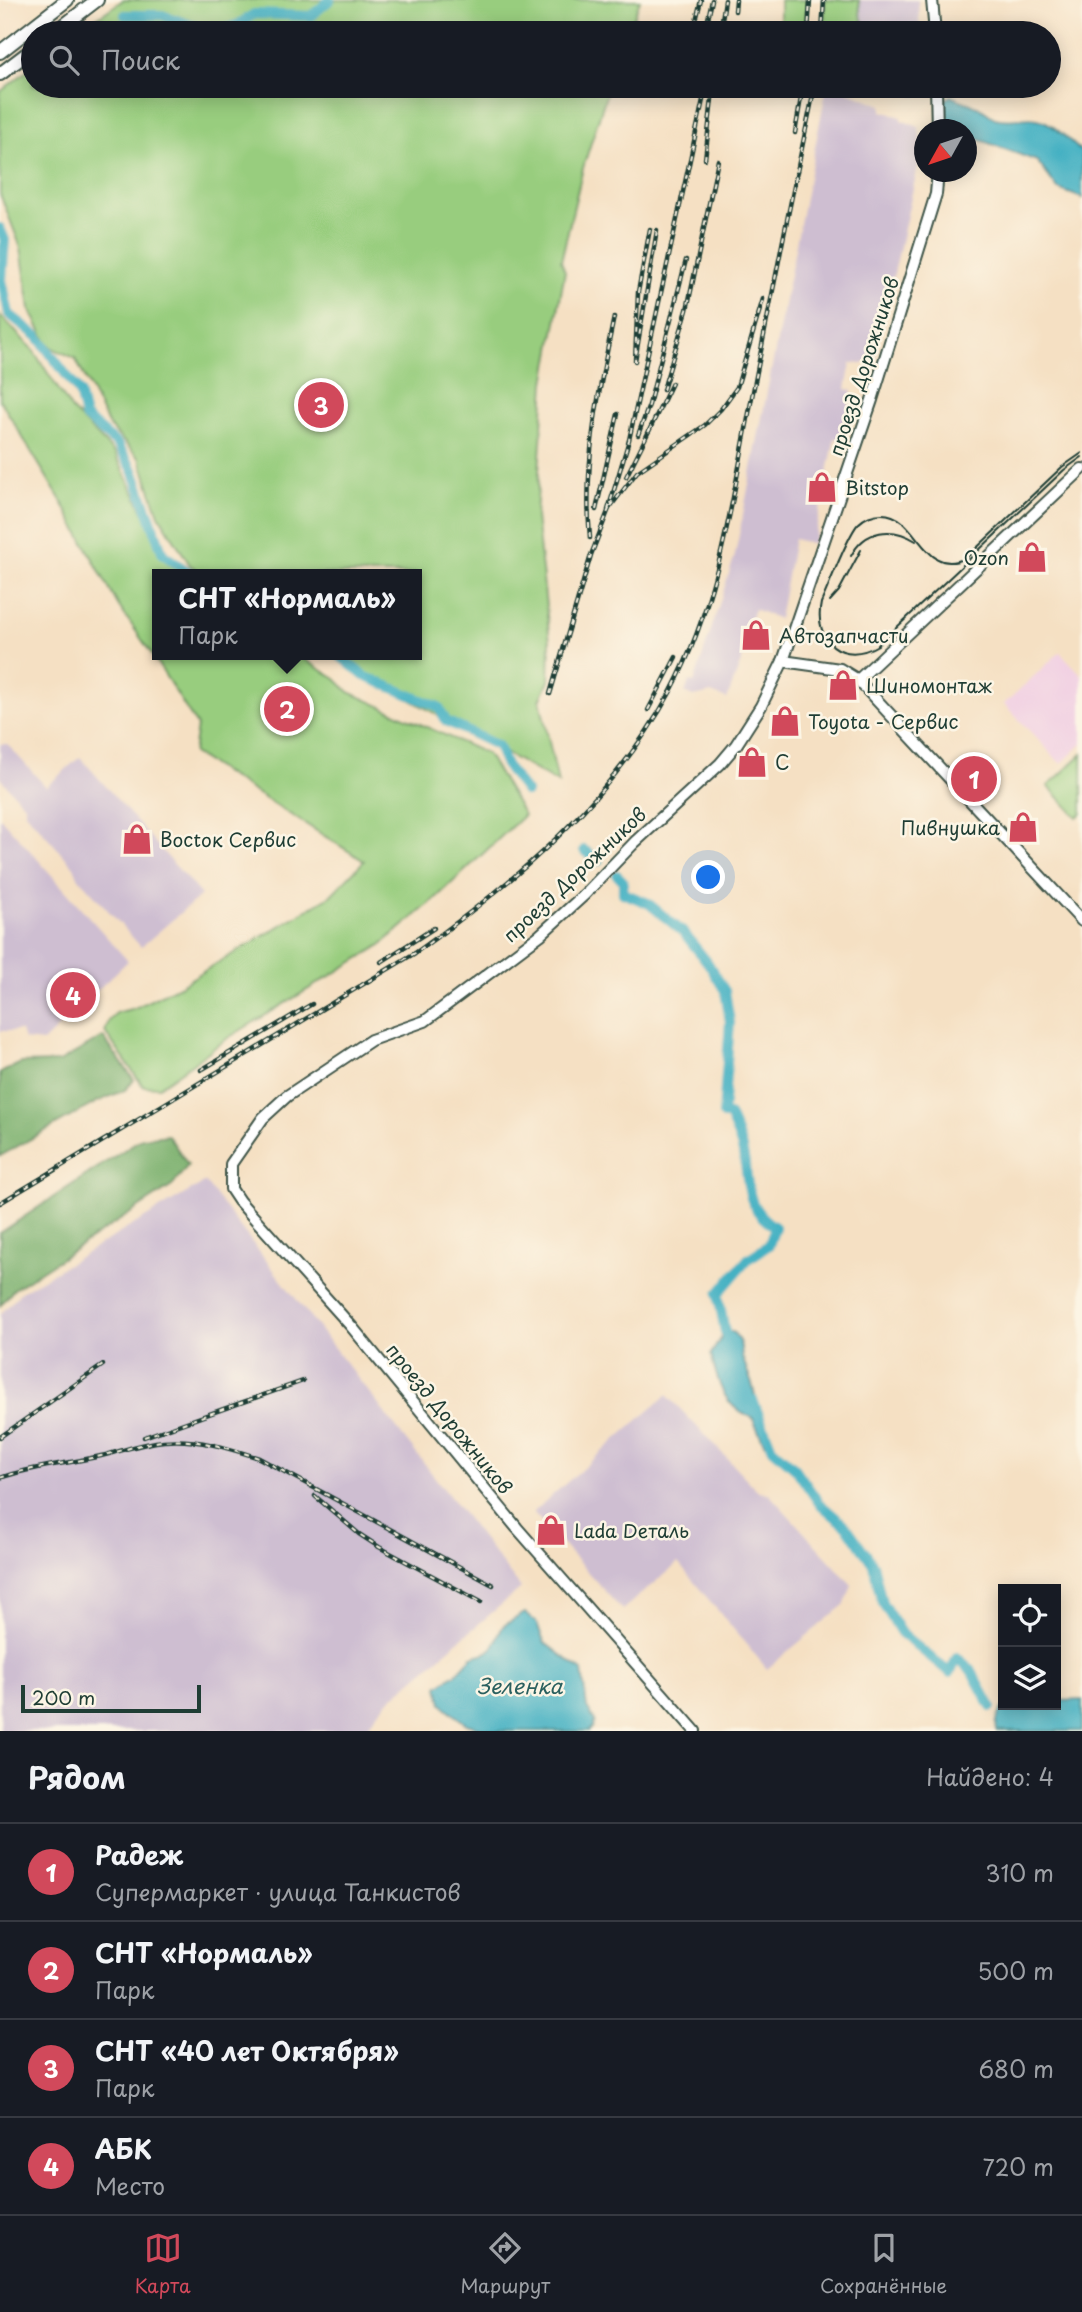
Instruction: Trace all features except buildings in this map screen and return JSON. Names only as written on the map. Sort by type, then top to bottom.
[{"type":"highway","points":[[40,21],[67,0]]},
{"type":"highway","points":[[70,21],[97,0]]},
{"type":"highway","points":[[0,52],[21,36]]},
{"type":"highway","points":[[0,74],[21,58]]},
{"type":"main road","points":[[932,0],[934,21]]},
{"type":"main road","points":[[936,98],[936,119]]},
{"type":"main road","name":"проезд Дорожников","points":[[695,1731],[517,1528],[351,1326],[239,1201],[231,1189],[229,1174],[231,1164],[263,1118],[287,1096],[371,1040],[425,1021],[540,935],[720,764],[761,706],[783,661],[872,400],[936,194],[937,182]]},
{"type":"main road","points":[[858,680],[1082,469]]},
{"type":"main road","points":[[783,661],[839,669],[858,680],[1082,921]]},
{"type":"shaded area","points":[[859,0],[918,0],[919,21],[863,21]]},
{"type":"shaded area","points":[[825,98],[864,98],[882,105],[882,111],[901,117],[901,120],[914,125],[914,182],[876,354],[863,364],[851,363],[846,389],[852,390],[842,439],[835,438],[813,544],[794,539],[779,619],[754,609],[750,620],[756,622],[727,699],[711,693],[694,697],[685,693],[689,681],[694,683],[735,555]]},
{"type":"shaded area","points":[[1060,652],[1082,675],[1082,744],[1061,764],[1004,704]]},
{"type":"shaded area","points":[[0,744],[7,744],[46,787],[80,757],[201,895],[141,947],[78,877],[74,867],[25,812],[25,806],[0,778]]},
{"type":"shaded area","points":[[0,817],[128,961],[43,1042],[24,1040],[21,1031],[0,1031]]},
{"type":"shaded area","points":[[205,1182],[521,1588],[388,1701],[364,1731],[0,1731],[0,1315],[21,1292]]},
{"type":"shaded area","points":[[667,1395],[758,1491],[769,1494],[852,1585],[845,1604],[767,1669],[678,1563],[622,1610],[533,1512]]},
{"type":"green space","points":[[123,0],[640,0],[632,21],[92,21]]},
{"type":"green space","points":[[780,0],[807,0],[806,21],[780,21]]},
{"type":"green space","points":[[825,0],[859,0],[863,21],[824,21]]},
{"type":"green space","points":[[21,75],[21,98],[605,98],[583,168],[561,261],[565,271],[545,383],[536,516],[550,642],[549,681],[540,700],[558,783],[353,667],[351,660],[422,660],[422,569],[196,569],[190,565],[159,515],[140,459],[109,426],[75,358],[47,343],[30,309],[21,248],[0,194],[0,92]]},
{"type":"green space","points":[[0,315],[33,350],[72,410],[115,453],[166,558],[180,569],[152,569],[152,655],[118,605],[63,504],[0,400]]},
{"type":"green space","points":[[155,660],[305,660],[336,679],[349,692],[487,754],[524,815],[437,897],[381,945],[228,1038],[159,1087],[143,1086],[105,1032],[116,1013],[135,1008],[179,986],[330,896],[364,861],[193,753],[197,726]]},
{"type":"green space","points":[[1082,754],[1082,813],[1077,817],[1048,786]]},
{"type":"green space","points":[[103,1037],[134,1080],[125,1090],[97,1102],[0,1156],[0,1073],[21,1063],[59,1062]]},
{"type":"green space","points":[[168,1135],[188,1165],[172,1186],[14,1289],[0,1306],[0,1233],[142,1138]]},
{"type":"water","points":[[956,98],[995,118],[1038,119],[1054,127],[1082,152],[1082,198],[1058,189],[1037,161],[977,139],[977,119],[946,119],[943,101]]},
{"type":"water","points":[[725,1332],[733,1332],[740,1341],[759,1416],[772,1448],[764,1443],[752,1417],[742,1413],[728,1400],[719,1383],[711,1354]]},
{"type":"water","name":"Зеленка","points":[[525,1613],[536,1622],[545,1643],[582,1671],[587,1708],[595,1721],[588,1731],[495,1731],[466,1724],[442,1704],[438,1686],[457,1673],[472,1657],[493,1647],[503,1626]]},
{"type":"water","points":[[1082,1700],[1082,1731],[997,1731],[998,1717],[1002,1710],[1061,1710],[1061,1701]]},
{"type":"waterway","points":[[244,21],[254,14],[311,16],[330,0]]},
{"type":"waterway","points":[[125,15],[162,15],[180,21]]},
{"type":"waterway","points":[[0,228],[5,240],[2,280],[9,314],[37,336],[79,392],[85,417],[117,444],[133,470],[163,554],[184,569]]},
{"type":"waterway","points":[[345,660],[364,676],[439,707],[446,721],[498,746],[506,766],[526,792]]},
{"type":"waterway","points":[[584,850],[599,861]]},
{"type":"waterway","points":[[617,875],[623,881],[623,893],[648,903],[683,932],[708,963],[725,991],[730,1022],[723,1115],[729,1115],[741,1143],[753,1203],[765,1220],[775,1227],[769,1245],[748,1259],[718,1294],[725,1332],[730,1343]]},
{"type":"waterway","points":[[753,1400],[772,1448],[795,1468],[819,1503],[847,1527],[873,1564],[882,1602],[901,1633],[950,1673],[957,1657],[971,1670],[991,1707]]},
{"type":"tram line","points":[[1082,453],[1062,467],[966,558],[951,562],[940,560],[930,553],[905,524],[894,517],[879,514],[863,519],[849,539],[821,603],[820,617],[826,639],[842,651],[853,653],[878,645],[1064,470],[1082,457]]},
{"type":"tram line","points":[[851,556],[871,535],[898,533],[916,541]]},
{"type":"tram line","points":[[830,601],[839,591],[861,550]]},
{"type":"railway","points":[[696,21],[701,0]]},
{"type":"railway","points":[[708,21],[712,0]]},
{"type":"railway","points":[[722,21],[725,0]]},
{"type":"railway","points":[[735,11],[736,0]]},
{"type":"railway","points":[[809,21],[810,0]]},
{"type":"railway","points":[[823,21],[824,0]]},
{"type":"railway","points":[[703,98],[629,440],[608,510],[637,472],[705,425],[721,409],[737,387],[763,299]]},
{"type":"railway","points":[[795,133],[801,98]]},
{"type":"railway","points":[[0,1203],[415,953],[489,898],[524,868],[590,804],[620,768],[671,691],[687,657],[713,585],[731,510],[813,98]]},
{"type":"railway","points":[[705,159],[712,99]]},
{"type":"railway","points":[[663,390],[687,310],[718,160]]},
{"type":"railway","points":[[650,229],[638,292],[635,361],[657,230]]},
{"type":"railway","points":[[638,435],[649,405],[686,260]]},
{"type":"railway","points":[[590,538],[588,510],[591,454],[598,399],[614,317]]},
{"type":"railway","points":[[649,431],[672,383]]},
{"type":"railway","points":[[596,510],[618,414]]},
{"type":"railway","points":[[626,477],[651,427]]},
{"type":"railway","points":[[550,694],[591,555],[612,501]]},
{"type":"railway","points":[[648,710],[676,657]]},
{"type":"railway","points":[[381,962],[434,928]]},
{"type":"railway","points":[[201,1070],[312,1004]]},
{"type":"railway","points":[[0,1437],[103,1365]]},
{"type":"railway","points":[[144,1437],[303,1381]]},
{"type":"railway","points":[[0,1478],[156,1442],[176,1440],[212,1445],[259,1458],[493,1585]]},
{"type":"railway","points":[[315,1496],[359,1534],[379,1547],[481,1602]]},
{"type":"place","name":"СНТ «40 лет Октября»","points":[[321,405]]},
{"type":"place","name":"Bitstop","points":[[822,487]]},
{"type":"place","name":"Ozon","points":[[1032,557]]},
{"type":"place","name":"Автозапчасти","points":[[756,635]]},
{"type":"place","name":"Шиномонтаж","points":[[843,685]]},
{"type":"place","name":"СНТ «Нормаль»","points":[[287,709]]},
{"type":"place","name":"Toyota - Сервис","points":[[785,721]]},
{"type":"place","name":"С","points":[[752,762]]},
{"type":"place","name":"Радеж","points":[[974,779]]},
{"type":"place","name":"Пивнушка","points":[[1023,827]]},
{"type":"place","name":"Восtок Сервис","points":[[137,839]]},
{"type":"place","name":"АБК","points":[[73,995]]},
{"type":"place","name":"Lada Dеталь","points":[[551,1530]]}]
